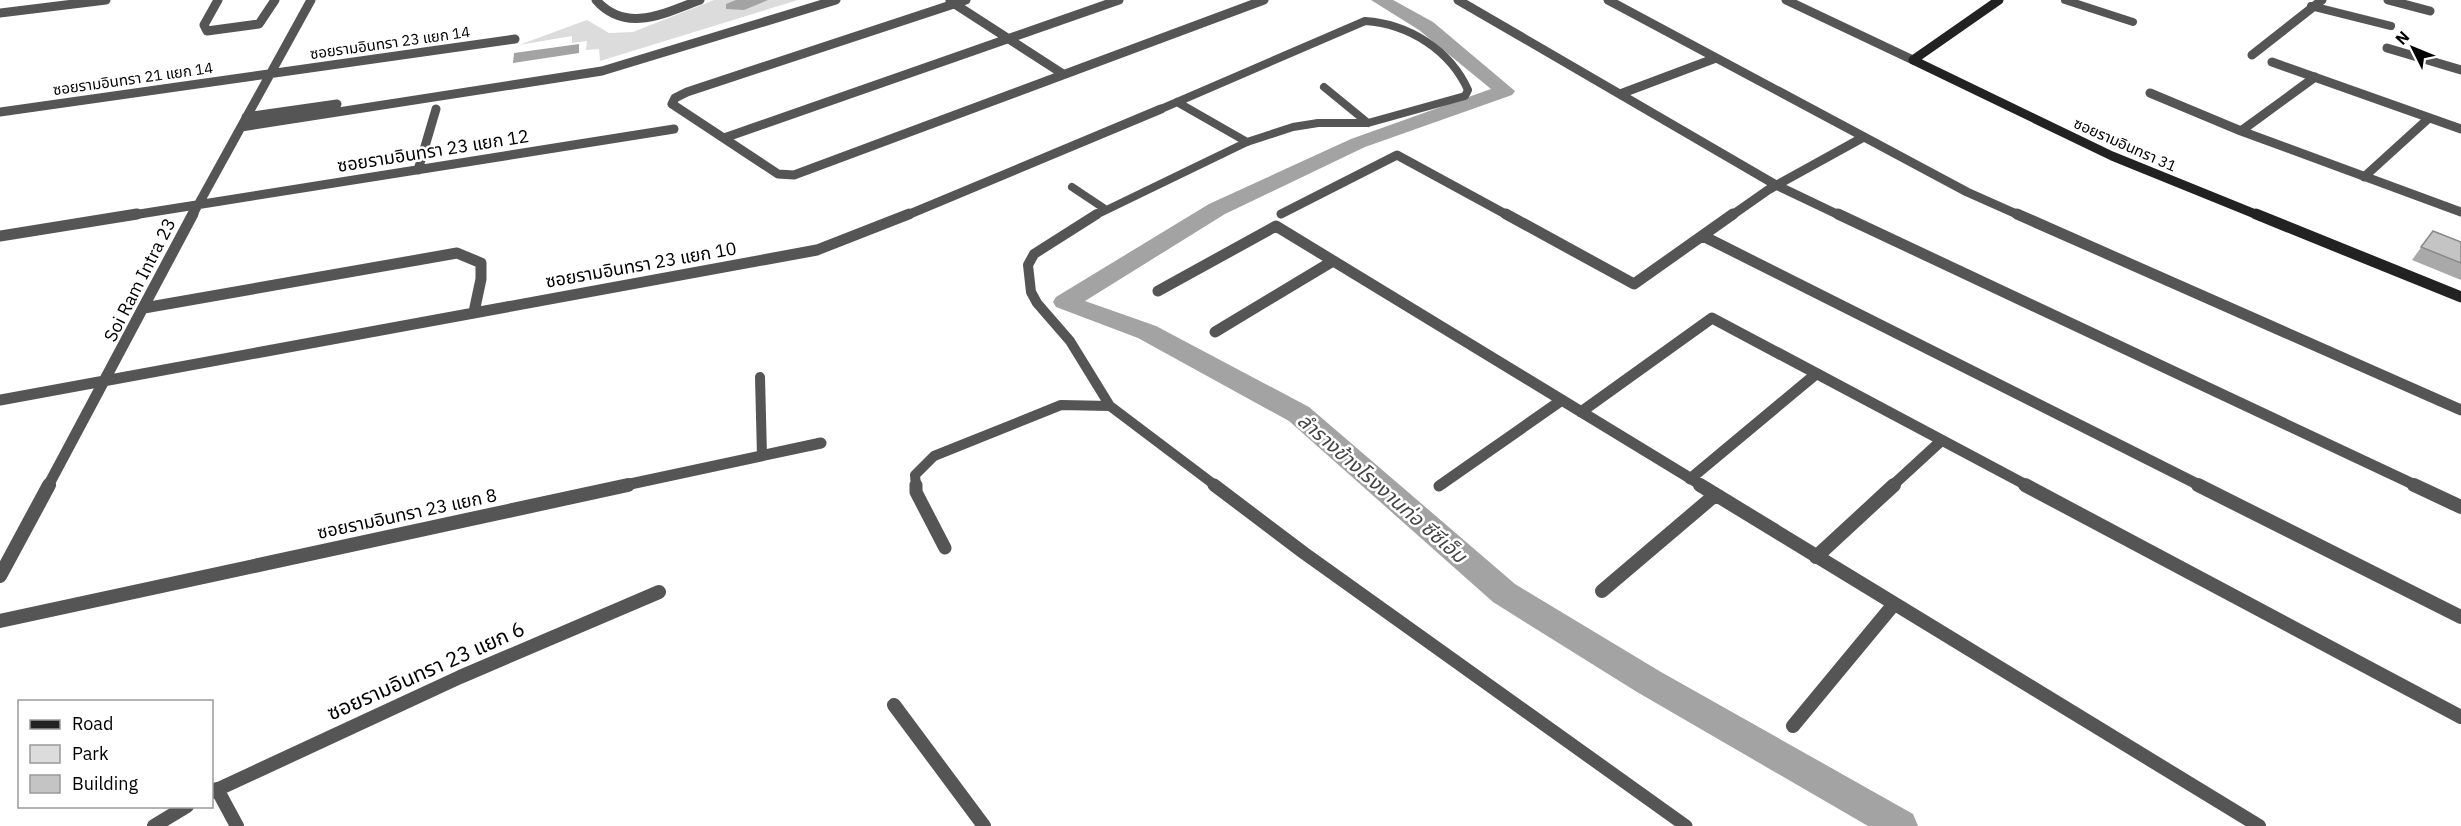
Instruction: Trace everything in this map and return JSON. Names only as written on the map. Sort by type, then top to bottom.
[{"type":"street","points":[[0,13],[106,0]]},
{"type":"street","points":[[218,0],[204,25],[207,31],[259,24],[275,0]]},
{"type":"street","name":"Soi Ram Intra 23","points":[[0,576],[106,381],[196,206],[311,0]]},
{"type":"street","points":[[596,0],[602,7],[630,21],[656,17],[700,0]]},
{"type":"street","points":[[243,122],[607,64],[809,0]]},
{"type":"street","points":[[243,122],[602,71],[836,0]]},
{"type":"street","points":[[966,0],[952,2],[675,98],[672,104],[778,174],[794,175],[1264,0]]},
{"type":"street","points":[[724,138],[1119,0]]},
{"type":"street","points":[[1458,0],[1776,185],[2461,507]]},
{"type":"street","points":[[1608,0],[1862,138],[1967,192],[2461,410]]},
{"type":"street","name":"ซอยรามอินทรา 31","points":[[1785,0],[2122,161],[2461,297]]},
{"type":"street","points":[[1913,60],[1999,0]]},
{"type":"street","points":[[2252,55],[2311,6],[2322,0]]},
{"type":"street","points":[[2388,0],[2430,11]]},
{"type":"street","points":[[952,2],[1063,74]]},
{"type":"street","name":"ซอยรามอินทรา 23 แยก 14","points":[[269,74],[515,39]]},
{"type":"street","points":[[2387,48],[2461,70]]},
{"type":"street","points":[[1620,94],[1716,58]]},
{"type":"street","points":[[2272,62],[2461,129]]},
{"type":"street","name":"ซอยรามอินทรา 21 แยก 14","points":[[0,112],[269,74]]},
{"type":"street","points":[[2241,130],[2315,77]]},
{"type":"street","points":[[2150,93],[2241,130],[2461,212]]},
{"type":"street","points":[[418,170],[436,109]]},
{"type":"street","name":"ซอยรามอินทรา 23 แยก 10","points":[[0,400],[817,250],[840,243],[1161,109]]},
{"type":"street","points":[[2364,177],[2429,118]]},
{"type":"street","name":"ซอยรามอินทรา 23 แยก 12","points":[[0,236],[674,129]]},
{"type":"street","points":[[1281,214],[1397,155],[1634,284],[1776,185],[1862,138]]},
{"type":"street","points":[[1158,291],[1276,226],[2259,826]]},
{"type":"street","points":[[1703,236],[2461,617]]},
{"type":"street","points":[[144,308],[457,253],[481,263],[481,279],[474,312]]},
{"type":"street","points":[[1215,332],[1333,261]]},
{"type":"street","points":[[1581,412],[1712,318],[1941,441],[2286,621],[2461,717]]},
{"type":"street","points":[[1690,479],[1816,374]]},
{"type":"street","points":[[1439,486],[1562,400]]},
{"type":"street","points":[[1816,557],[1941,441]]},
{"type":"street","name":"ซอยรามอินทรา 23 แยก 8","points":[[0,621],[821,443]]},
{"type":"street","points":[[1602,591],[1715,495]]},
{"type":"street","name":"ซอยรามอินทรา 23 แยก 6","points":[[214,791],[460,677],[659,592]]},
{"type":"street","points":[[1793,726],[1894,604]]},
{"type":"street","points":[[894,705],[984,826]]},
{"type":"street","points":[[214,791],[237,826]]},
{"type":"street","points":[[154,826],[185,808]]},
{"type":"lane","points":[[2065,0],[2133,22]]},
{"type":"lane","points":[[2311,6],[2391,26]]},
{"type":"lane","points":[[1161,109],[1354,24],[1371,20],[1391,22],[1424,40],[1455,65],[1466,81],[1468,90],[1465,96],[1368,123],[1318,123],[1293,127],[1247,142],[1105,209],[1034,254],[1028,265],[1031,292],[1037,303],[1070,341],[1110,406],[1314,560],[1686,826]]},
{"type":"lane","points":[[1324,87],[1368,123]]},
{"type":"lane","points":[[1177,102],[1247,142]]},
{"type":"lane","points":[[1072,187],[1105,209]]},
{"type":"lane","points":[[760,377],[762,456]]},
{"type":"lane","points":[[945,548],[916,492],[915,475],[934,456],[1061,405],[1110,406]]},
{"type":"green space","points":[[714,0],[798,0],[600,61],[599,49],[586,50],[587,41],[572,43],[572,36],[519,45],[587,20],[609,33],[633,32]]},
{"type":"shaded area","points":[[736,0],[768,0],[744,10],[726,9],[726,4]]},
{"type":"shaded area","points":[[579,44],[579,53],[513,63],[514,53]]},
{"type":"building","points":[[2433,231],[2461,242],[2461,263],[2421,247]]},
{"type":"waterway","name":"ลำรางข้างโรงงานท่อ ซีซีเอ็ม","points":[[1380,0],[1426,26],[1505,91],[1358,143],[1217,209],[1065,302],[1147,332],[1299,414],[1504,593],[1649,682],[1900,826]]}]
